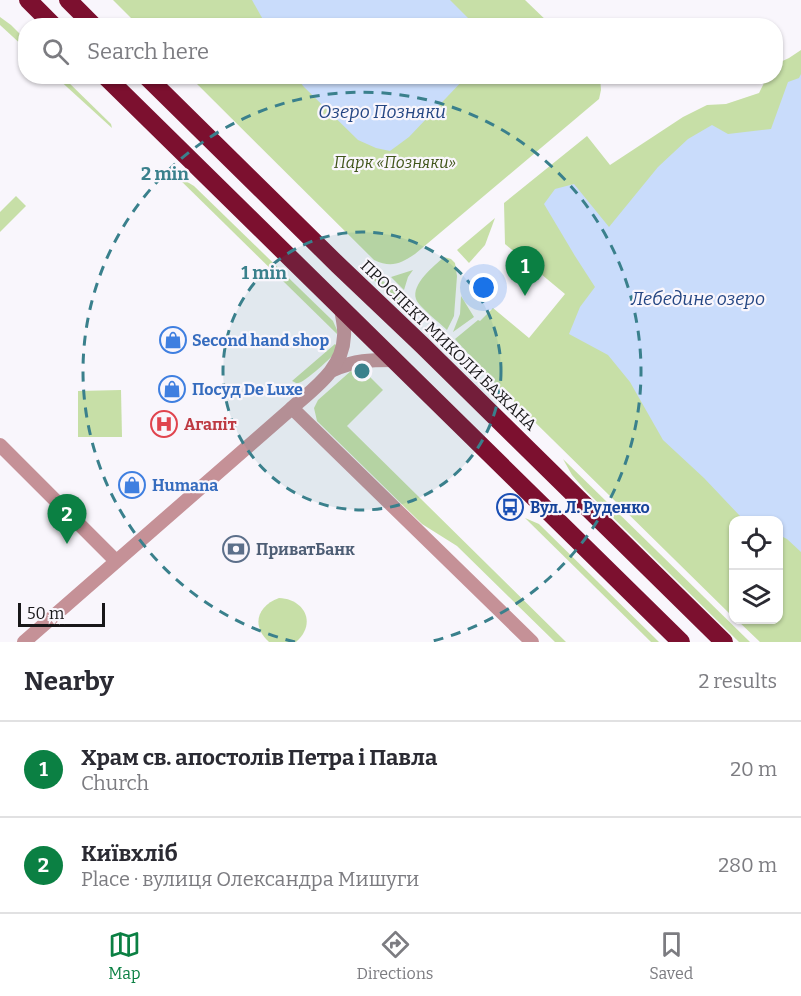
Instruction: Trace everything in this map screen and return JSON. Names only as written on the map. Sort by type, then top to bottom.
[{"type":"highway","points":[[16,0],[31,4],[46,18]]},
{"type":"highway","points":[[68,0],[86,18]]},
{"type":"highway","points":[[113,84],[681,642]]},
{"type":"highway","name":"ПРОСПЕКТ МИКОЛИ БАЖАНА","points":[[154,84],[724,642]]},
{"type":"street","points":[[24,642],[333,370],[340,357],[345,335],[340,308]]},
{"type":"street","points":[[333,370],[352,362],[394,360]]},
{"type":"street","points":[[292,408],[532,642]]},
{"type":"street","points":[[0,446],[116,561]]},
{"type":"green space","points":[[113,0],[525,0],[544,18],[131,18]]},
{"type":"green space","points":[[0,17],[18,32],[18,42],[0,25]]},
{"type":"green space","points":[[801,50],[801,642],[760,642],[741,624],[783,624],[783,516],[729,516],[729,613],[490,378],[455,339],[478,320],[480,321],[493,308],[529,338],[565,294],[505,244],[504,203],[587,136],[610,165],[683,117],[707,105],[726,104],[759,93],[764,84],[783,84],[783,61]]},
{"type":"green space","points":[[64,84],[70,84],[111,124],[112,128]]},
{"type":"green space","name":"Парк «Позняки»","points":[[197,84],[601,84],[599,99],[415,254],[400,262],[390,264],[374,260]]},
{"type":"green space","points":[[174,174],[194,186],[333,321],[337,334]]},
{"type":"green space","points":[[16,196],[26,206],[0,232],[0,212]]},
{"type":"green space","points":[[495,218],[485,245],[469,263],[457,250]]},
{"type":"green space","points":[[444,257],[455,263],[457,276],[454,316],[447,330],[421,306],[415,293],[424,276]]},
{"type":"green space","points":[[413,270],[404,290],[391,277]]},
{"type":"green space","points":[[371,277],[380,278],[403,300],[405,311]]},
{"type":"green space","points":[[461,296],[474,317],[453,332],[460,314]]},
{"type":"green space","points":[[335,344],[339,348],[316,371],[300,383],[292,381]]},
{"type":"green space","points":[[352,370],[363,370],[383,390],[347,426],[566,642],[555,642],[457,546],[422,524],[317,421],[314,408],[318,400]]},
{"type":"green space","points":[[121,390],[122,437],[78,437],[78,391]]},
{"type":"green space","points":[[563,459],[729,621],[729,624],[750,642],[739,642],[572,475]]},
{"type":"green space","points":[[525,518],[539,524],[659,642],[651,642]]},
{"type":"green space","points":[[279,598],[296,603],[305,614],[306,628],[296,642],[269,642],[260,630],[258,623],[261,611]]},
{"type":"water","points":[[252,0],[450,0],[468,18],[262,18]]},
{"type":"water","name":"Лебедине озеро","points":[[801,74],[801,552],[783,537],[783,516],[740,516],[663,440],[630,382],[608,355],[569,334],[580,307],[595,287],[544,204],[555,189],[574,184],[609,227],[658,167],[688,139],[712,125],[728,134],[771,129],[788,82],[799,78]]},
{"type":"water","name":"Озеро Позняки","points":[[302,84],[459,84],[409,137],[390,151],[358,140]]},
{"type":"place","name":"Храм св. апостолів Петра і Павла","points":[[525,296]]},
{"type":"place","name":"Second hand shop","points":[[173,340]]},
{"type":"place","name":"Посуд De Luxe","points":[[172,389]]},
{"type":"place","name":"Агапіт","points":[[164,424]]},
{"type":"place","name":"Humana","points":[[132,485]]},
{"type":"place","name":"Вул. Л. Руденко","points":[[510,507]]},
{"type":"place","name":"Київхліб","points":[[67,544]]},
{"type":"place","name":"ПриватБанк","points":[[236,549]]}]
